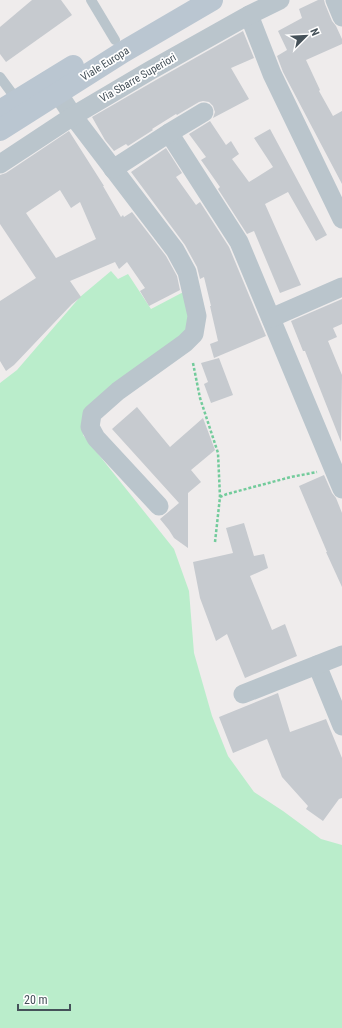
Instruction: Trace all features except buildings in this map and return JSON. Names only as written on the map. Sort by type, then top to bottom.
[{"type":"main road","name":"Viale Europa","points":[[8,106],[115,40],[184,0]]},
{"type":"main road","name":"Viale Europa","points":[[0,130],[123,52],[212,0]]},
{"type":"street","name":"Via Sbarre Superiori","points":[[0,164],[73,116],[151,70],[249,14],[280,0]]},
{"type":"street","points":[[335,0],[342,17]]},
{"type":"street","points":[[249,14],[272,74],[342,219]]},
{"type":"street","points":[[58,93],[73,116],[175,250],[187,272],[197,316],[194,334],[185,343],[118,391],[92,414],[90,427],[96,438],[160,506]]},
{"type":"street","points":[[113,169],[204,112]]},
{"type":"street","points":[[169,133],[239,242],[342,489]]},
{"type":"street","points":[[271,318],[342,287]]},
{"type":"street","points":[[243,694],[342,655]]},
{"type":"street","points":[[317,665],[342,726]]},
{"type":"lane","points":[[91,0],[115,40]]},
{"type":"lane","points":[[0,77],[8,106]]},
{"type":"path","points":[[193,363],[200,398],[218,453],[220,497],[215,542]]},
{"type":"path","points":[[220,497],[226,494],[291,477],[334,468]]},
{"type":"green space","points":[[111,271],[118,279],[128,274],[151,309],[191,288],[194,334],[90,427],[83,435],[174,549],[189,591],[194,653],[212,716],[228,756],[254,792],[321,839],[342,845],[342,1028],[0,1028],[0,383],[17,370],[80,297]]}]
